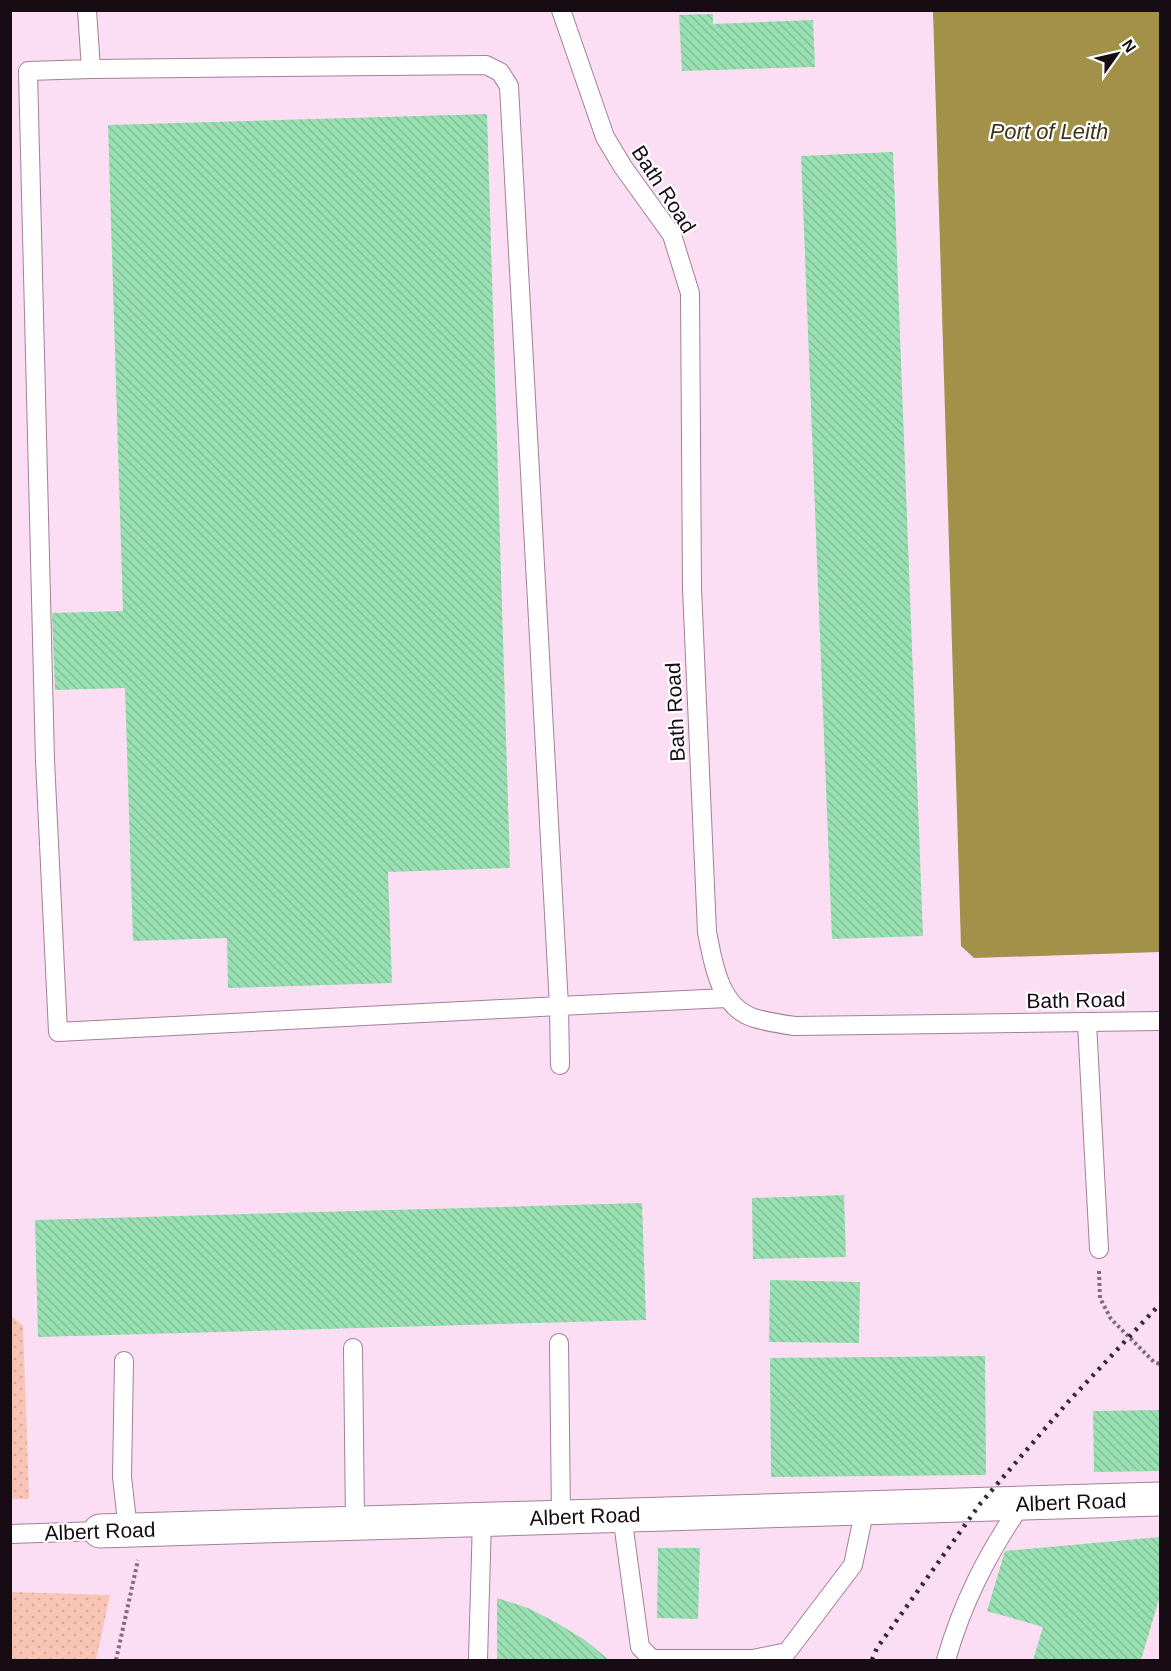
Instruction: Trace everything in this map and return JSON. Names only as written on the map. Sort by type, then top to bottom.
[{"type":"street","name":"Albert Road","points":[[124,1530],[1161,1499]]},
{"type":"lane","points":[[87,10],[91,69]]},
{"type":"lane","name":"Bath Road","points":[[561,10],[605,137],[623,167],[672,235],[690,293],[692,588],[707,932],[714,966],[727,998],[751,1017],[795,1026],[1161,1021]]},
{"type":"lane","points":[[560,1065],[559,1006],[509,86],[500,72],[486,65],[28,71],[45,736],[58,1032],[559,1006],[727,998]]},
{"type":"lane","points":[[1086,1023],[1099,1249]]},
{"type":"lane","points":[[559,1343],[561,1517]]},
{"type":"lane","points":[[353,1347],[355,1523]]},
{"type":"lane","points":[[124,1361],[122,1478],[124,1530]]},
{"type":"lane","points":[[946,1660],[955,1628],[979,1571],[1022,1503]]},
{"type":"lane","points":[[622,1515],[640,1647],[652,1659],[753,1659],[788,1652],[853,1565],[865,1508]]},
{"type":"lane","points":[[478,1660],[482,1519]]},
{"type":"lane","name":"Albert Road","points":[[10,1534],[124,1530]]},
{"type":"path","points":[[1099,1249],[1100,1298],[1111,1320],[1154,1362],[1161,1364]]},
{"type":"path","points":[[116,1660],[124,1530]]},
{"type":"shaded area","points":[[10,1315],[23,1326],[29,1499],[11,1499]]},
{"type":"shaded area","points":[[11,1592],[110,1595],[96,1660],[11,1660]]},
{"type":"water","name":"Port of Leith","points":[[933,11],[1160,11],[1160,952],[974,958],[961,946]]},
{"type":"building","points":[[713,14],[713,24],[813,20],[815,67],[682,71],[679,15]]},
{"type":"building","points":[[487,114],[510,868],[388,872],[392,983],[228,988],[227,938],[133,941],[125,688],[55,690],[52,613],[123,611],[108,125]]},
{"type":"building","points":[[893,152],[923,936],[832,939],[801,156]]},
{"type":"building","points":[[844,1195],[846,1257],[753,1259],[752,1198]]},
{"type":"building","points":[[642,1203],[646,1320],[38,1337],[35,1220]]},
{"type":"building","points":[[770,1280],[860,1282],[859,1343],[769,1342]]},
{"type":"building","points":[[985,1356],[986,1475],[771,1477],[770,1358]]},
{"type":"building","points":[[1160,1410],[1160,1471],[1094,1472],[1093,1411]]},
{"type":"building","points":[[1160,1537],[1160,1596],[1141,1660],[1033,1660],[1043,1627],[987,1611],[1005,1551]]},
{"type":"building","points":[[658,1548],[700,1548],[698,1619],[657,1618]]},
{"type":"building","points":[[497,1598],[528,1608],[557,1623],[585,1640],[609,1660],[497,1660]]},
{"type":"railway","points":[[872,1660],[877,1648],[980,1504],[1068,1402],[1160,1304]]}]
